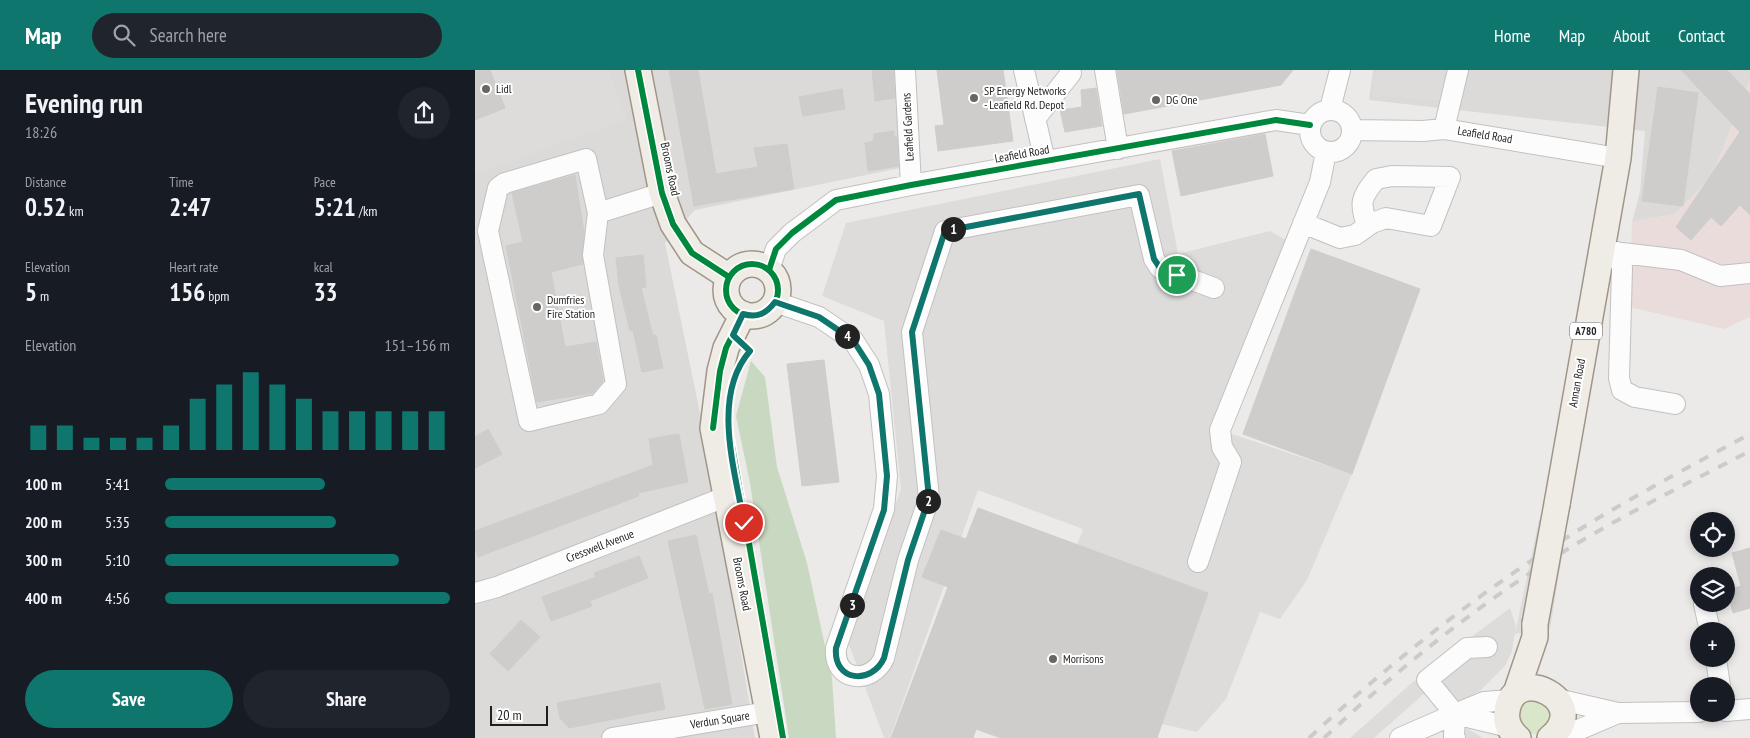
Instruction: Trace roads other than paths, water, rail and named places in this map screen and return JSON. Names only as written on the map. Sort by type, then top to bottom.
[{"type":"main road","name":"Brooms Road","points":[[638,70],[662,193],[673,224],[691,253],[729,277]]},
{"type":"main road","name":"Annan Road","points":[[1514,734],[1507,708],[1513,697],[1535,630],[1557,504],[1609,251],[1626,70]]},
{"type":"main road","points":[[747,264],[755,264],[769,270],[778,285],[775,302],[765,313],[757,316],[736,311],[727,299],[726,292],[729,277],[740,267],[747,264]]},
{"type":"main road","name":"Brooms Road","points":[[743,314],[726,348],[720,371],[713,428],[725,498],[773,738]]},
{"type":"main road","name":"Annan Road","points":[[1535,630],[1554,696],[1562,716],[1553,736]]},
{"type":"main road","points":[[1513,697],[1533,687],[1554,696]]},
{"type":"street","name":"Leafield Gardens","points":[[905,70],[911,185]]},
{"type":"street","points":[[1024,70],[1045,161]]},
{"type":"street","points":[[1035,119],[1071,73],[1070,70]]},
{"type":"street","points":[[1105,70],[1118,149]]},
{"type":"street","points":[[1330,109],[1340,70]]},
{"type":"street","points":[[1444,129],[1458,70]]},
{"type":"street","points":[[1330,109],[1343,113],[1351,123],[1351,136],[1339,151],[1326,152],[1314,145],[1311,139],[1310,125],[1317,114],[1330,109]]},
{"type":"street","name":"Leafield Road","points":[[769,270],[776,250],[787,238],[836,200],[1276,120],[1310,125]]},
{"type":"street","name":"Leafield Road","points":[[1352,130],[1423,131],[1444,129],[1618,158]]},
{"type":"street","points":[[1198,562],[1231,462],[1222,447],[1220,430],[1320,182],[1326,152]]},
{"type":"street","points":[[586,159],[598,213],[593,255],[616,384],[599,404],[529,421],[488,231],[498,188],[505,183],[586,159]]},
{"type":"street","points":[[598,213],[662,193]]},
{"type":"street","points":[[775,302],[819,317],[853,340],[869,365],[879,394],[887,476],[884,510],[836,648],[835,660],[843,671],[856,676],[875,670],[884,658],[908,560],[929,498],[912,332],[945,231],[1139,194],[1154,259],[1160,268],[1214,288]]},
{"type":"street","points":[[1303,223],[1340,238],[1355,235],[1367,226]]},
{"type":"street","points":[[1609,251],[1681,260],[1720,276],[1750,273]]},
{"type":"street","points":[[1609,251],[1622,268],[1619,378],[1622,390],[1635,396],[1675,404]]},
{"type":"street","name":"Cresswell Avenue","points":[[475,593],[497,587],[725,498]]},
{"type":"street","points":[[1487,647],[1467,648],[1427,680],[1455,714],[1514,734]]},
{"type":"street","points":[[1554,696],[1618,713],[1690,712]]},
{"type":"street","points":[[1400,738],[1484,702],[1513,697]]},
{"type":"street","points":[[1735,710],[1750,709]]},
{"type":"street","name":"Verdun Square","points":[[612,738],[768,712]]},
{"type":"street","points":[[1553,736],[1578,730],[1618,713]]},
{"type":"street","points":[[1455,714],[1453,736],[1455,738]]},
{"type":"railway","points":[[1309,738],[1434,631],[1534,559],[1591,522],[1750,434]]},
{"type":"railway","points":[[1324,738],[1414,659],[1509,587],[1597,531],[1750,451]]},
{"type":"place","name":"Lidl","points":[[486,89]]},
{"type":"place","name":"SP Energy Networks - Leafield Rd. Depot","points":[[974,98]]},
{"type":"place","name":"DG One","points":[[1156,100]]},
{"type":"place","name":"Dumfries Fire Station","points":[[537,307]]},
{"type":"place","name":"Morrisons","points":[[1053,659]]}]
